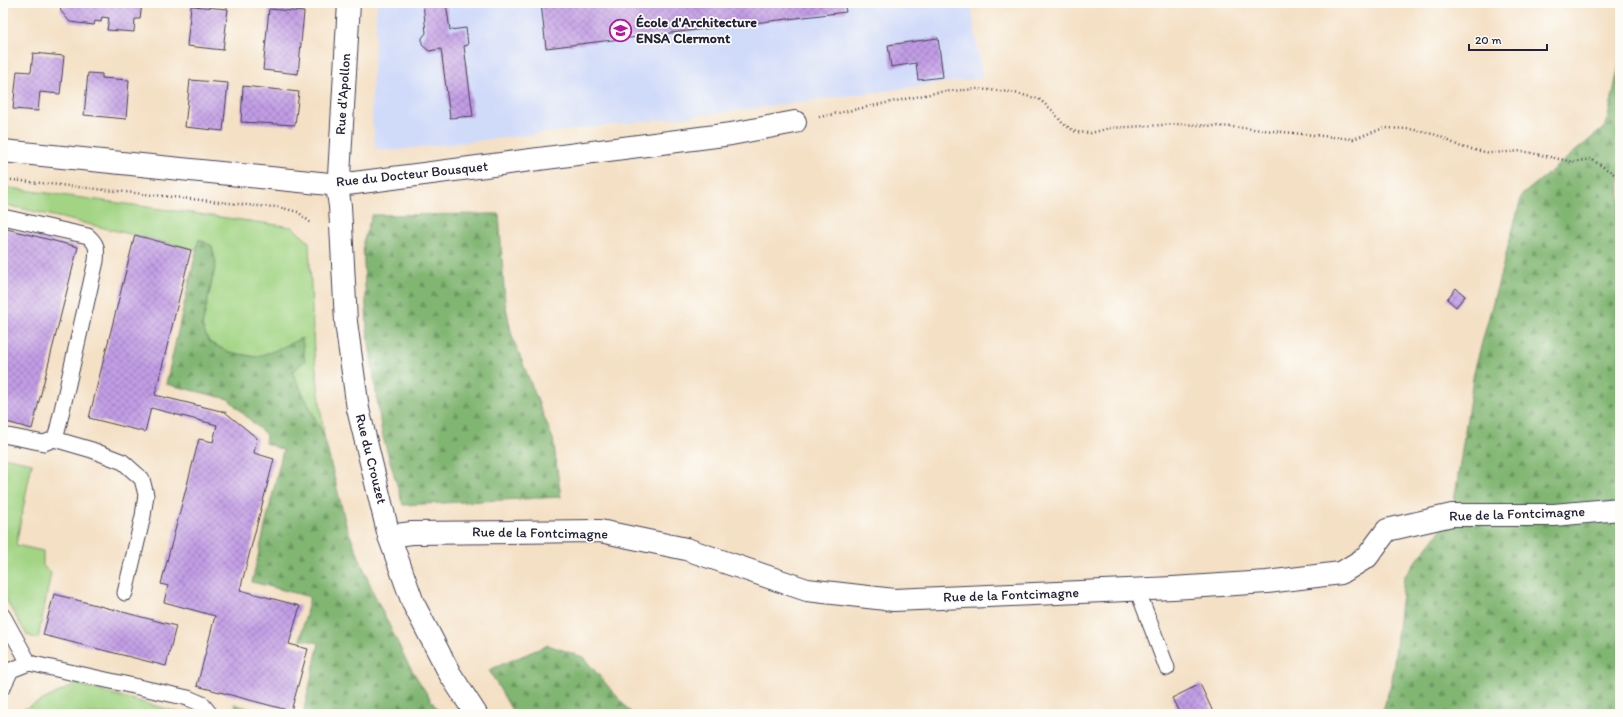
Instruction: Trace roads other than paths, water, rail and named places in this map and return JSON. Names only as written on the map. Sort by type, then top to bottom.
[{"type":"street","name":"Rue d'Apollon","points":[[339,185],[349,3]]},
{"type":"street","name":"Rue du Docteur Bousquet","points":[[3,151],[339,185],[732,134],[795,122]]},
{"type":"street","name":"Rue du Crouzet","points":[[339,185],[338,193],[346,322],[358,409],[389,536],[413,603],[450,674],[476,714]]},
{"type":"street","name":"Rue de la Fontcimagne","points":[[389,536],[412,533],[600,531],[686,549],[807,590],[894,600],[1267,582],[1341,573],[1367,557],[1387,530],[1452,515],[1554,515],[1620,509]]},
{"type":"lane","points":[[3,217],[88,236],[96,243],[96,261],[57,432],[54,439]]},
{"type":"lane","points":[[3,435],[44,443],[54,439],[92,450],[123,462],[142,479],[146,495],[143,516],[125,593]]},
{"type":"lane","points":[[1137,589],[1167,668]]},
{"type":"lane","points":[[3,616],[30,663]]},
{"type":"lane","points":[[3,687],[11,670],[30,663],[188,698],[202,704],[210,714]]},
{"type":"place","name":"École d'Architecture ENSA Clermont","points":[[620,30]]}]
